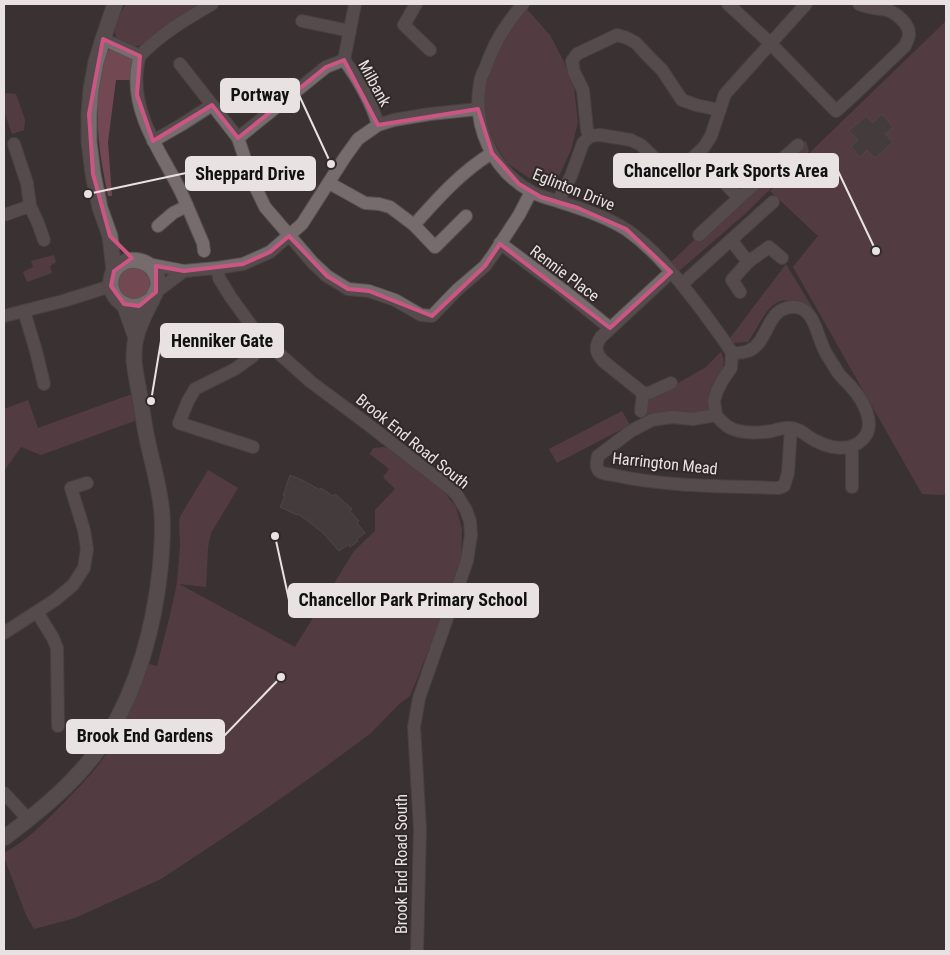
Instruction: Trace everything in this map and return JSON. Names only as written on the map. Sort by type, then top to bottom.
[{"type":"street","points":[[115,4],[96,62],[91,89],[89,142],[93,174],[110,236],[113,294],[124,304],[131,306],[146,304],[154,295],[184,271]]},
{"type":"street","points":[[204,251],[172,174],[142,117],[136,80],[140,56],[156,40],[189,17],[212,4]]},
{"type":"street","points":[[344,60],[355,4]]},
{"type":"street","points":[[416,4],[404,25],[430,50]]},
{"type":"street","points":[[728,4],[770,43],[836,111],[905,46],[909,36],[908,26],[895,14],[888,10],[869,8],[860,4]]},
{"type":"street","points":[[558,201],[571,176],[583,143],[590,136],[600,135],[631,140],[641,145],[667,170],[674,171],[682,168],[704,147],[711,136],[725,94],[806,4]]},
{"type":"street","name":"Eglinton Drive","points":[[517,6],[491,51],[480,82],[478,109],[482,130],[492,153],[505,171],[531,192],[605,218],[626,229],[663,261],[732,353]]},
{"type":"street","points":[[302,21],[350,31]]},
{"type":"street","points":[[590,136],[587,130],[584,90],[574,72],[572,61],[577,54],[616,35],[627,38],[648,56],[662,70],[682,100],[719,110]]},
{"type":"street","points":[[103,39],[140,56]]},
{"type":"street","name":"Milbank","points":[[238,138],[326,66],[344,60],[352,69],[375,113],[378,125]]},
{"type":"street","points":[[180,64],[238,138],[252,180],[265,207],[313,263],[327,276],[348,289],[369,291],[395,300],[422,315],[432,316],[494,255],[531,192]]},
{"type":"street","points":[[153,140],[212,105]]},
{"type":"street","points":[[4,316],[63,301],[113,279],[119,266],[126,262],[141,262],[184,271],[243,264],[270,252],[302,224],[358,139],[378,125],[394,120],[430,114],[478,109]]},
{"type":"street","points":[[14,144],[27,183],[30,206],[44,240]]},
{"type":"street","points":[[699,235],[798,145]]},
{"type":"street","points":[[414,225],[464,172],[492,153]]},
{"type":"street","points":[[697,154],[740,198]]},
{"type":"street","points":[[329,183],[365,203],[390,207],[414,225],[435,246],[466,216]]},
{"type":"street","points":[[682,284],[773,202]]},
{"type":"street","points":[[4,215],[30,206]]},
{"type":"street","points":[[158,226],[172,213],[186,206]]},
{"type":"street","points":[[4,838],[41,810],[77,775],[108,736],[123,707],[137,672],[150,630],[157,595],[162,552],[162,515],[159,489],[147,440],[134,361],[136,338],[158,284],[153,270],[110,236]]},
{"type":"street","points":[[731,240],[748,262]]},
{"type":"street","name":"Rennie Place","points":[[500,243],[610,328]]},
{"type":"street","points":[[740,292],[732,280],[748,262],[769,247],[782,258]]},
{"type":"street","name":"Brook End Road South","points":[[217,268],[219,278],[230,296],[258,335],[312,382],[451,489],[462,502],[470,521],[472,535],[467,562],[419,698],[414,727],[420,829],[417,951]]},
{"type":"street","points":[[671,272],[601,337],[597,342],[596,349],[604,362],[643,394],[671,383]]},
{"type":"street","points":[[124,304],[136,338]]},
{"type":"street","points":[[796,307],[803,309],[809,314],[824,351],[840,375],[861,400],[869,423],[864,439],[852,447],[843,448],[829,446],[813,440],[800,431],[791,428],[768,431],[738,430],[728,426],[716,415],[714,401],[716,391],[731,368],[732,353],[748,351],[753,348],[758,344],[778,312],[786,308],[796,307]]},
{"type":"street","points":[[24,311],[44,384]]},
{"type":"street","points":[[253,447],[179,423],[195,389],[236,370],[266,342]]},
{"type":"street","points":[[641,411],[643,394]]},
{"type":"street","name":"Harrington Mead","points":[[716,415],[693,419],[672,417],[652,420],[630,431],[598,456],[596,463],[598,470],[602,473],[628,479],[679,485],[778,488],[784,486],[788,473],[791,428]]},
{"type":"street","points":[[852,447],[852,487]]},
{"type":"street","points":[[4,633],[55,600],[73,585],[84,568],[87,549],[84,530],[71,488],[87,484]]},
{"type":"street","points":[[37,612],[57,648],[58,726]]},
{"type":"street","points":[[4,793],[29,820]]},
{"type":"highlighted area","points":[[103,39],[140,56],[137,95],[153,141],[212,105],[238,138],[326,67],[344,60],[378,125],[478,109],[492,153],[519,184],[541,197],[578,208],[626,229],[671,272],[610,328],[500,244],[485,266],[432,316],[369,291],[348,289],[327,276],[289,236],[270,252],[243,264],[184,271],[156,266],[156,292],[139,306],[124,304],[111,286],[114,271],[132,258],[110,236],[93,174],[89,114]]},
{"type":"shaded area","points":[[126,4],[206,4],[145,43],[139,46],[132,46],[120,41],[114,30]]},
{"type":"shaded area","points":[[524,6],[550,35],[563,60],[574,88],[578,122],[571,150],[559,176],[548,186],[529,178],[507,163],[493,140],[485,120],[482,89],[486,67]]},
{"type":"shaded area","points":[[946,21],[946,495],[922,494],[793,267],[818,236],[770,191]]},
{"type":"shaded area","points":[[110,49],[115,49],[132,58],[134,64],[131,80],[116,80],[108,142],[112,196],[108,196],[100,153],[98,96],[104,56]]},
{"type":"shaded area","points":[[4,93],[16,94],[25,120],[24,130],[12,134],[4,111]]},
{"type":"shaded area","points":[[806,141],[809,151],[746,213],[679,271],[671,262],[759,179]]},
{"type":"shaded area","points":[[54,255],[56,262],[50,266],[52,273],[27,282],[23,272],[33,267],[31,261]]},
{"type":"shaded area","points":[[786,264],[812,307],[786,300],[778,302],[765,314],[748,342],[733,343],[730,338]]},
{"type":"shaded area","points":[[134,268],[140,269],[145,273],[149,278],[149,290],[145,295],[140,299],[134,300],[128,299],[123,295],[119,290],[118,284],[119,278],[123,273],[128,269]]},
{"type":"shaded area","points":[[721,352],[724,363],[710,391],[708,411],[646,420],[649,400],[706,367]]},
{"type":"shaded area","points":[[132,394],[137,420],[41,455],[21,447],[4,471],[4,409],[28,400],[38,428]]},
{"type":"shaded area","points":[[622,411],[630,425],[557,463],[549,449]]},
{"type":"shaded area","points":[[384,447],[392,450],[440,487],[456,507],[462,529],[461,560],[433,639],[410,696],[399,704],[371,733],[317,773],[161,879],[75,918],[34,929],[26,915],[4,853],[41,826],[93,771],[105,756],[121,727],[149,664],[157,666],[177,583],[180,545],[179,520],[208,470],[238,488],[211,533],[208,547],[206,587],[179,584],[295,647],[354,551],[375,531],[375,510],[395,489],[383,477],[389,469],[370,454],[373,448]]},
{"type":"building","points":[[882,114],[893,127],[885,134],[893,142],[875,158],[867,150],[860,157],[851,147],[858,140],[849,131],[866,116],[873,123]]},
{"type":"building","points":[[290,475],[320,490],[321,488],[333,496],[335,494],[352,509],[350,511],[359,521],[357,523],[365,533],[350,547],[349,544],[339,551],[323,533],[308,521],[298,514],[280,507]]},
{"type":"place","name":"Portway","points":[[331,164]]},
{"type":"place","name":"Sheppard Drive","points":[[88,194]]},
{"type":"place","name":"Chancellor Park Sports Area","points":[[876,251]]},
{"type":"place","name":"Henniker Gate","points":[[151,401]]},
{"type":"place","name":"Chancellor Park Primary School","points":[[275,536]]},
{"type":"place","name":"Brook End Gardens","points":[[281,677]]}]
